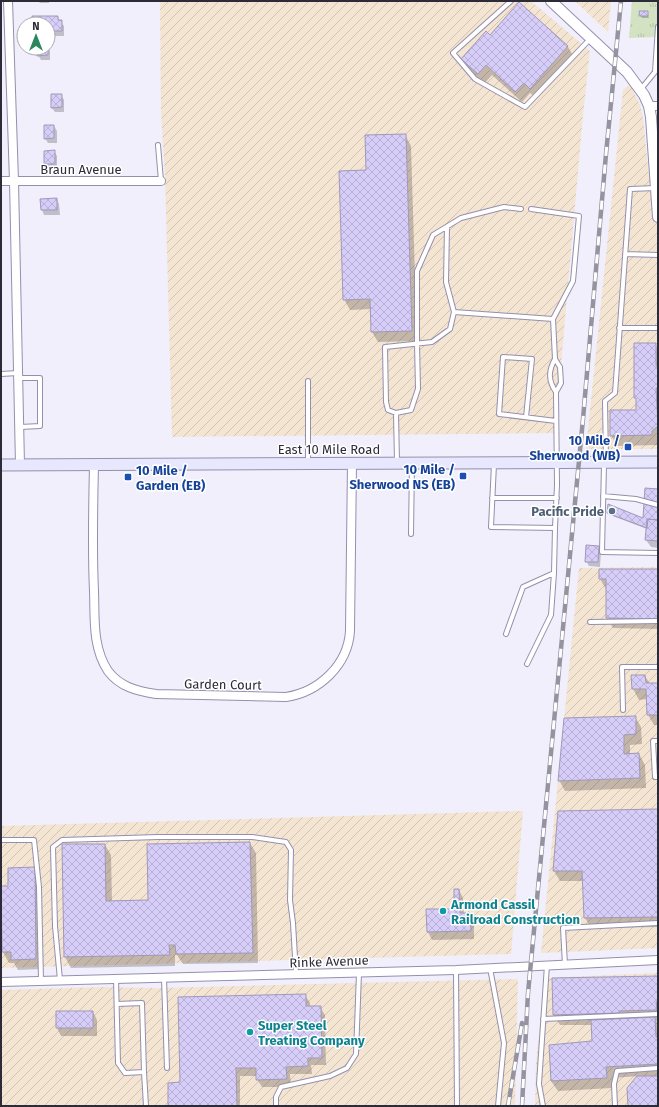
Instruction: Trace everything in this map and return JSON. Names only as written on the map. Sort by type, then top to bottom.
[{"type":"main road","name":"East 10 Mile Road","points":[[1,465],[658,462]]},
{"type":"street","points":[[8,1],[14,181],[20,465]]},
{"type":"street","points":[[552,1],[627,72],[653,106],[653,143],[658,217]]},
{"type":"street","name":"Braun Avenue","points":[[1,181],[161,181]]},
{"type":"street","name":"Garden Court","points":[[94,465],[93,558],[96,635],[100,656],[109,671],[119,682],[136,691],[156,694],[286,697],[306,692],[327,678],[340,662],[350,641],[352,463]]},
{"type":"street","name":"Rinke Avenue","points":[[1,982],[456,970],[658,960]]},
{"type":"lane","points":[[511,1],[452,53],[475,79],[525,107],[591,38]]},
{"type":"lane","points":[[640,89],[655,72],[658,27]]},
{"type":"lane","points":[[158,145],[161,181]]},
{"type":"lane","points":[[656,188],[630,189],[615,393],[605,401],[605,462],[602,552],[658,553]]},
{"type":"lane","points":[[447,227],[446,282],[454,312],[450,329],[432,342],[417,344],[385,348],[386,402],[388,410],[396,413],[411,410],[418,389],[417,344],[417,271],[433,236],[447,227],[461,218],[504,208],[522,209]]},
{"type":"lane","points":[[527,664],[551,615],[557,498],[556,392],[561,383],[560,367],[555,359],[553,319],[573,281],[579,216],[531,209]]},
{"type":"lane","points":[[625,254],[658,255]]},
{"type":"lane","points":[[454,312],[553,319]]},
{"type":"lane","points":[[620,328],[658,328]]},
{"type":"lane","points":[[526,417],[532,359],[503,356],[499,414],[556,421]]},
{"type":"lane","points":[[555,359],[550,368],[550,384],[556,392]]},
{"type":"lane","points":[[1,374],[40,378],[40,426],[19,427]]},
{"type":"lane","points":[[308,381],[308,464]]},
{"type":"lane","points":[[396,413],[398,463]]},
{"type":"lane","points":[[494,462],[491,527],[555,528]]},
{"type":"lane","points":[[411,534],[412,463]]},
{"type":"lane","points":[[603,496],[636,499],[658,505]]},
{"type":"lane","points":[[492,498],[557,498]]},
{"type":"lane","points":[[506,634],[523,587],[554,573]]},
{"type":"lane","points":[[590,622],[658,621]]},
{"type":"lane","points":[[623,710],[622,667],[658,667]]},
{"type":"lane","points":[[658,741],[653,741],[655,777],[658,777]]},
{"type":"lane","points":[[60,981],[55,926],[53,847],[62,840],[158,837],[252,837],[286,842],[291,850],[290,900],[296,974]]},
{"type":"lane","points":[[1,840],[34,840],[40,887],[41,981]]},
{"type":"lane","points":[[565,965],[563,928],[658,923]]},
{"type":"lane","points":[[543,1106],[539,1084],[547,965]]},
{"type":"lane","points":[[490,968],[504,1043],[498,1106]]},
{"type":"lane","points":[[456,970],[457,1106]]},
{"type":"lane","points":[[276,1106],[276,1097],[281,1087],[330,1076],[348,1068],[356,1054],[359,973]]},
{"type":"lane","points":[[164,978],[167,1068]]},
{"type":"lane","points":[[116,979],[118,1064],[126,1073],[144,1072]]},
{"type":"lane","points":[[117,1004],[142,1002],[146,1106]]},
{"type":"lane","points":[[543,1019],[658,1014]]},
{"type":"lane","points":[[615,1106],[614,1084],[617,1071],[658,1068]]},
{"type":"shaded area","points":[[160,1],[531,1],[590,51],[555,433],[172,437],[165,176],[161,113]]},
{"type":"shaded area","points":[[575,1],[611,1],[608,32]]},
{"type":"shaded area","points":[[630,84],[640,105],[643,118],[649,177],[658,177],[658,449],[586,449],[623,90]]},
{"type":"shaded area","points":[[658,567],[658,948],[541,953],[579,568]]},
{"type":"shaded area","points":[[523,811],[511,954],[1,968],[1,826]]},
{"type":"shaded area","points":[[658,973],[658,1106],[535,1106],[536,1062],[545,978]]},
{"type":"shaded area","points":[[518,979],[515,1106],[1,1106],[1,990],[102,987],[158,988]]},
{"type":"green space","points":[[632,1],[658,1],[658,37],[629,38]]},
{"type":"building","points":[[519,2],[568,46],[530,89],[524,83],[515,92],[486,65],[478,74],[461,59],[486,31],[490,35]]},
{"type":"building","points":[[639,11],[648,11],[648,16],[640,16]]},
{"type":"building","points":[[56,16],[58,16],[58,20],[62,20],[62,31],[56,31]]},
{"type":"building","points":[[51,94],[62,94],[62,107],[51,108]]},
{"type":"building","points":[[44,125],[54,125],[54,138],[44,139]]},
{"type":"building","points":[[406,134],[412,331],[371,332],[370,299],[343,300],[339,171],[366,170],[365,135]]},
{"type":"building","points":[[55,150],[55,164],[44,164],[44,151]]},
{"type":"building","points":[[57,198],[57,210],[41,210],[40,199]]},
{"type":"building","points":[[634,343],[656,343],[656,366],[658,366],[658,388],[656,388],[658,426],[652,431],[652,435],[610,436],[610,410],[636,410],[636,398],[634,398]]},
{"type":"building","points":[[645,488],[658,489],[658,520],[648,519],[647,528],[607,513],[608,504],[643,518]]},
{"type":"building","points":[[647,519],[658,520],[658,541],[645,540]]},
{"type":"building","points":[[586,545],[599,546],[598,562],[585,562]]},
{"type":"building","points":[[599,569],[658,569],[658,619],[606,618],[606,579],[599,579]]},
{"type":"building","points":[[631,675],[645,675],[646,683],[658,683],[658,715],[647,715],[646,689],[632,689]]},
{"type":"building","points":[[636,716],[636,734],[624,735],[624,754],[639,753],[640,778],[558,781],[564,718]]},
{"type":"building","points":[[658,809],[658,917],[584,918],[582,871],[553,871],[558,811]]},
{"type":"building","points":[[250,842],[253,953],[176,954],[175,945],[169,945],[170,955],[64,957],[62,844],[105,844],[106,901],[148,900],[147,844]]},
{"type":"building","points":[[35,867],[36,959],[11,960],[11,952],[2,952],[1,886],[8,886],[8,868]]},
{"type":"building","name":"Armond Cassil Railroad Construction","points":[[454,889],[459,889],[460,913],[470,913],[471,931],[427,932],[426,909],[454,909]]},
{"type":"building","points":[[658,976],[658,1002],[656,1002],[657,1010],[553,1015],[552,978]]},
{"type":"building","name":"Super Steel Treating Company","points":[[306,994],[306,1006],[321,1006],[322,1058],[308,1058],[308,1066],[286,1067],[287,1079],[256,1080],[256,1068],[236,1068],[237,1106],[168,1106],[168,1083],[180,1082],[178,997]]},
{"type":"building","points":[[56,1011],[93,1011],[93,1028],[56,1028]]},
{"type":"building","points":[[655,1017],[656,1037],[658,1037],[658,1064],[606,1067],[607,1078],[551,1081],[549,1045],[592,1041],[591,1020]]},
{"type":"building","points":[[637,1076],[658,1076],[658,1106],[628,1106],[627,1088]]},
{"type":"railway","points":[[522,1106],[528,993],[621,1]]},
{"type":"railway","points":[[508,1106],[522,1023]]},
{"type":"place","name":"10 Mile / Sherwood (WB)","points":[[628,447]]},
{"type":"place","name":"10 Mile / Sherwood NS (EB)","points":[[463,476]]},
{"type":"place","name":"10 Mile / Garden (EB)","points":[[128,477]]},
{"type":"place","name":"Pacific Pride","points":[[612,511]]},
{"type":"place","name":"Armond Cassil Railroad Construction","points":[[443,911]]},
{"type":"place","name":"Super Steel Treating Company","points":[[250,1032]]}]
